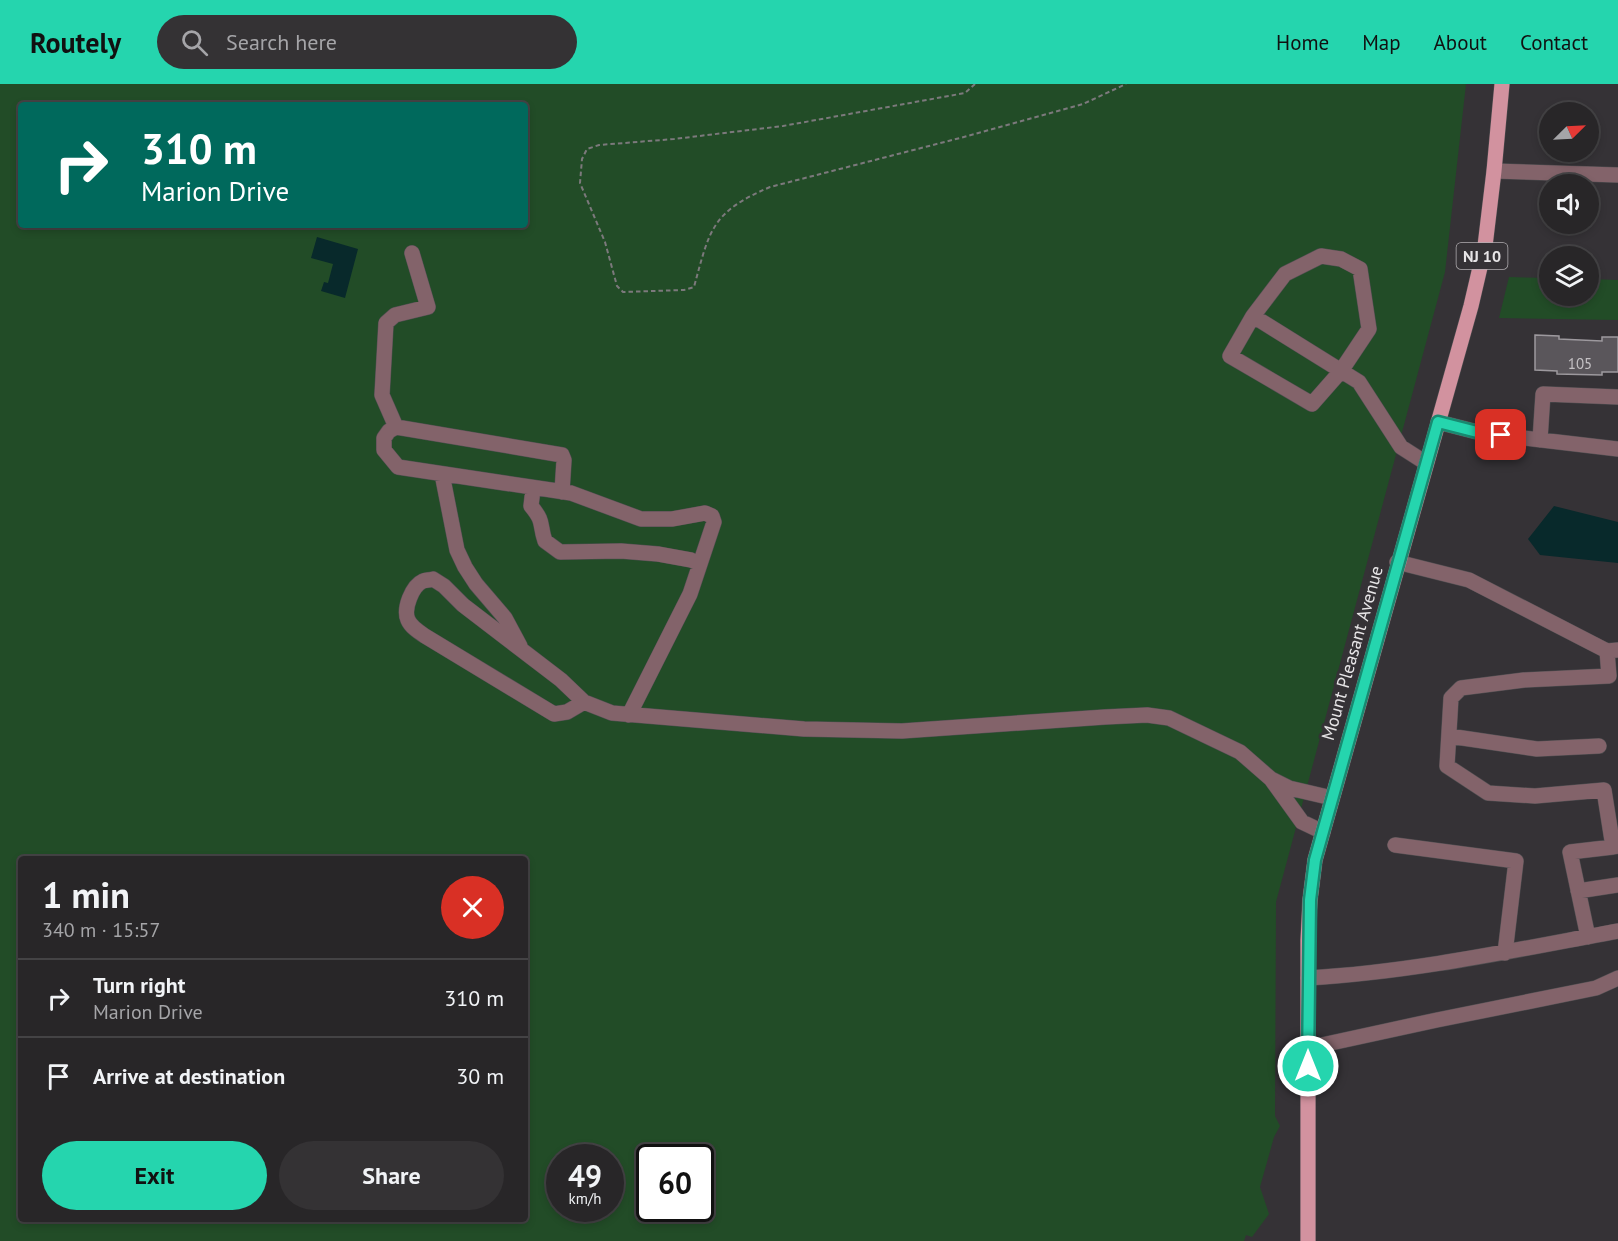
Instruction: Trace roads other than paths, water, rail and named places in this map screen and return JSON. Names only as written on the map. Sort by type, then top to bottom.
[{"type":"main road","name":"Mount Pleasant Avenue","points":[[1308,1241],[1308,978],[1310,900],[1315,860],[1471,306],[1485,246],[1502,84]]},
{"type":"street","points":[[1494,171],[1618,175]]},
{"type":"street","points":[[396,428],[382,395],[386,323],[395,315],[428,307],[412,253]]},
{"type":"street","points":[[1321,256],[1341,260],[1360,269],[1369,329],[1341,371],[1312,404],[1230,356],[1253,316],[1285,274],[1321,256]]},
{"type":"street","points":[[1253,316],[1359,382],[1401,447],[1426,463]]},
{"type":"street","points":[[1540,440],[1543,394],[1618,397]]},
{"type":"street","points":[[1438,422],[1481,433],[1618,449]]},
{"type":"street","points":[[562,492],[564,460],[561,455],[396,428],[389,431],[384,438],[384,450],[398,467],[562,492],[641,519],[672,519],[705,513],[712,516],[714,522],[690,594],[629,715]]},
{"type":"street","points":[[442,474],[457,550],[476,584],[505,618],[521,649]]},
{"type":"street","points":[[533,489],[531,506],[539,516],[545,541],[560,552],[621,551],[658,554],[691,560],[700,564]]},
{"type":"street","points":[[1398,562],[1469,580],[1612,651],[1609,676],[1524,680],[1461,688],[1451,698],[1447,765],[1488,793],[1535,796],[1604,790],[1616,847],[1570,852],[1588,937]]},
{"type":"street","points":[[584,702],[567,712],[554,714],[532,702],[413,628],[407,618],[411,596],[423,581],[433,579],[561,680],[584,702],[612,713],[804,729],[902,731],[1147,715],[1169,718],[1240,752],[1271,779],[1302,822],[1323,832]]},
{"type":"street","points":[[1449,736],[1537,749],[1599,746]]},
{"type":"street","points":[[1271,779],[1289,788],[1332,798]]},
{"type":"street","points":[[1395,845],[1516,861],[1505,953]]},
{"type":"street","points":[[1578,891],[1618,885]]},
{"type":"street","points":[[1308,978],[1359,975],[1505,953],[1618,931]]},
{"type":"street","points":[[1308,1048],[1596,988],[1618,978]]},
{"type":"water","points":[[317,237],[358,249],[345,298],[321,291],[324,282],[328,283],[333,264],[311,258]]},
{"type":"water","points":[[1554,506],[1618,522],[1618,563],[1540,555],[1528,539]]}]
